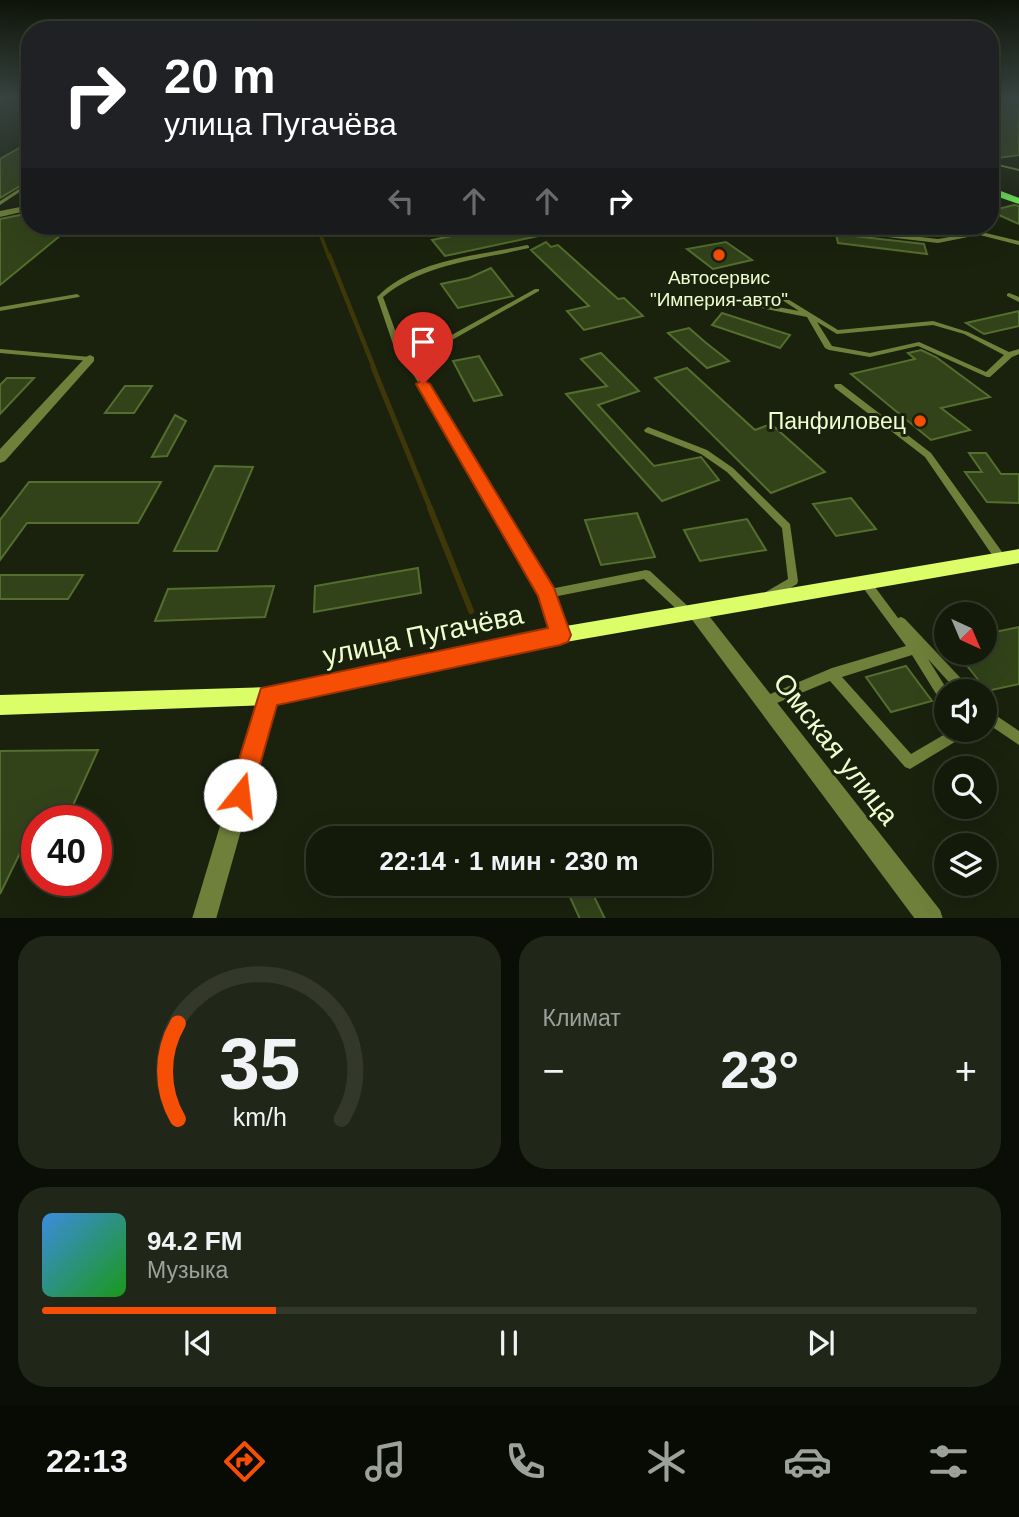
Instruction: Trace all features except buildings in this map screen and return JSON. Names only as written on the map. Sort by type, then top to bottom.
[{"type":"main road","points":[[999,193],[1019,201]]},
{"type":"main road","name":"улица Пугачёва","points":[[0,705],[269,696],[560,635],[1010,558]]},
{"type":"street","points":[[0,214],[21,209]]},
{"type":"street","points":[[0,458],[90,359]]},
{"type":"street","name":"Омская улица","points":[[693,613],[930,918]]},
{"type":"street","points":[[204,918],[269,696]]},
{"type":"lane","points":[[999,165],[1019,170]]},
{"type":"lane","points":[[0,203],[21,189]]},
{"type":"lane","points":[[870,235],[938,241],[971,235]]},
{"type":"lane","points":[[990,235],[1019,243]]},
{"type":"lane","points":[[527,247],[409,275],[391,285],[380,297],[400,353],[409,361],[547,594],[560,635]]},
{"type":"lane","points":[[409,361],[537,290]]},
{"type":"lane","points":[[778,295],[837,332],[933,323],[966,333],[1009,355]]},
{"type":"lane","points":[[1009,295],[1019,300]]},
{"type":"lane","points":[[0,309],[76,296]]},
{"type":"lane","points":[[689,296],[725,299],[809,315],[829,348],[870,355],[919,344],[987,375],[1009,355],[1019,351]]},
{"type":"lane","points":[[0,351],[90,359]]},
{"type":"lane","points":[[838,386],[928,455],[1010,558]]},
{"type":"lane","points":[[648,430],[704,452],[730,470],[788,527],[793,581],[764,598]]},
{"type":"lane","points":[[547,594],[646,574],[693,613]]},
{"type":"lane","points":[[865,582],[915,649],[934,680]]},
{"type":"lane","points":[[865,582],[954,679]]},
{"type":"lane","points":[[764,702],[832,674],[915,649]]},
{"type":"lane","points":[[832,674],[910,762],[944,742]]},
{"type":"lane","points":[[997,723],[1019,739]]},
{"type":"waterway","points":[[320,235],[329,257]]},
{"type":"waterway","points":[[329,255],[374,368]]},
{"type":"waterway","points":[[373,367],[431,510]]},
{"type":"waterway","points":[[430,508],[471,611]]},
{"type":"place","name":"Автосервис \"Империя-авто\"","points":[[719,255]]},
{"type":"place","name":"Панфиловец","points":[[920,421]]},
{"type":"route","points":[[240,795],[269,696],[560,635],[547,594],[423,384]]}]
